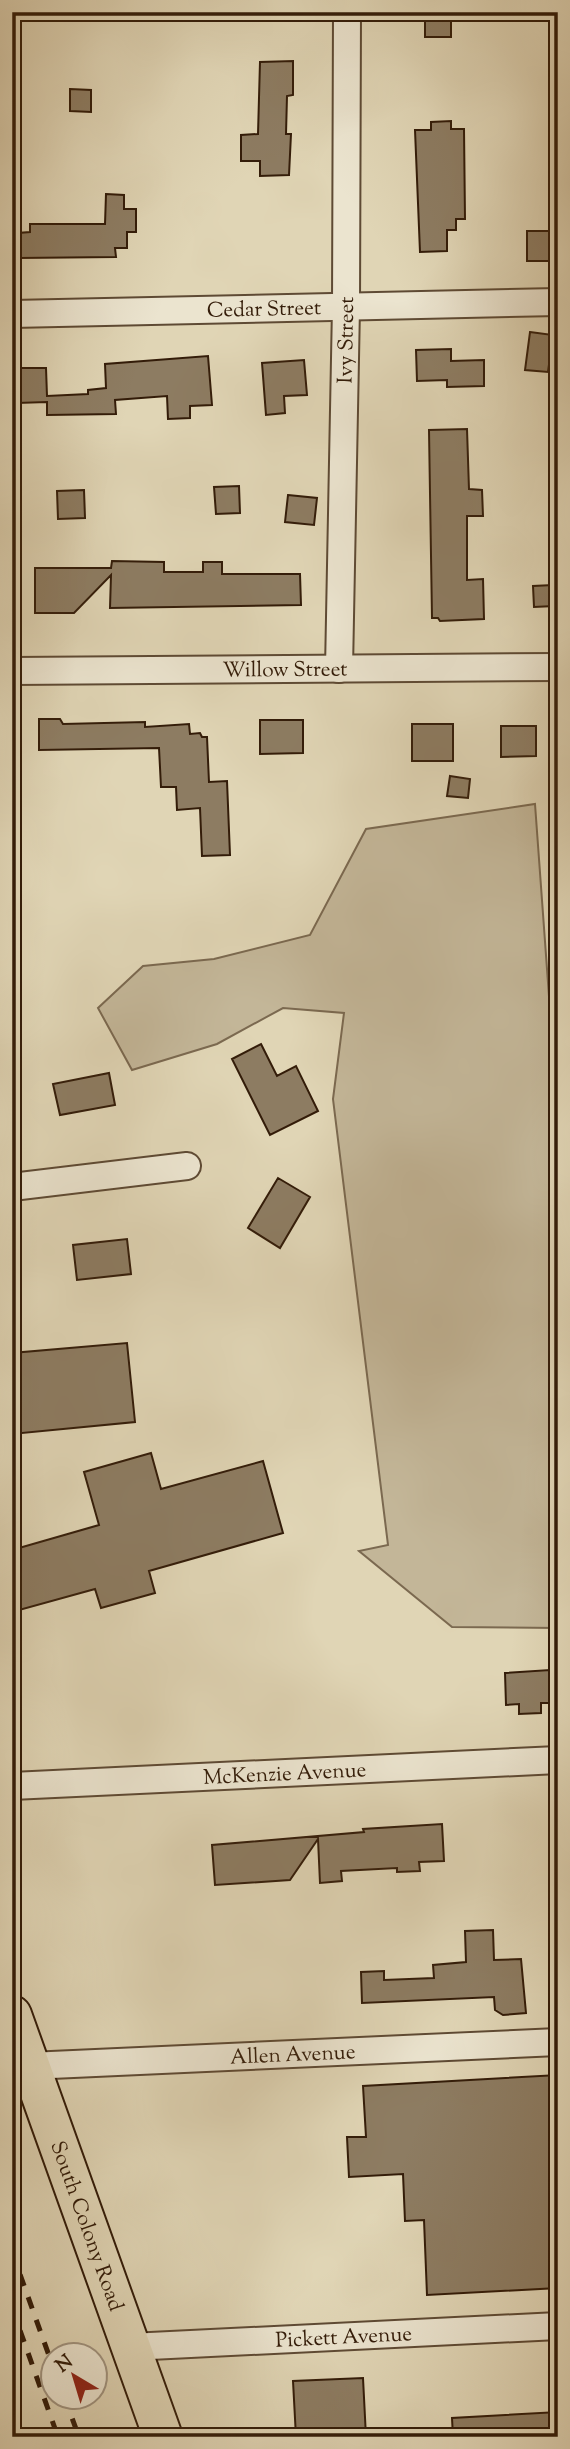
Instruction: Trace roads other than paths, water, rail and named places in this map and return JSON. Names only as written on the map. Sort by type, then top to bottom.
[{"type":"main road","name":"South Colony Road","points":[[12,2015],[163,2437]]},
{"type":"street","name":"Ivy Street","points":[[339,669],[346,307],[347,12]]},
{"type":"street","name":"Cedar Street","points":[[12,314],[558,302]]},
{"type":"street","name":"Willow Street","points":[[12,670],[558,667]]},
{"type":"street","points":[[12,1187],[187,1166]]},
{"type":"street","name":"McKenzie Avenue","points":[[12,1786],[558,1760]]},
{"type":"street","name":"Allen Avenue","points":[[29,2066],[558,2042]]},
{"type":"street","name":"Pickett Avenue","points":[[130,2347],[558,2326]]},
{"type":"railway","points":[[12,2252],[43,2340]]},
{"type":"railway","points":[[12,2308],[58,2437]]},
{"type":"railway","points":[[69,2410],[79,2437]]}]
